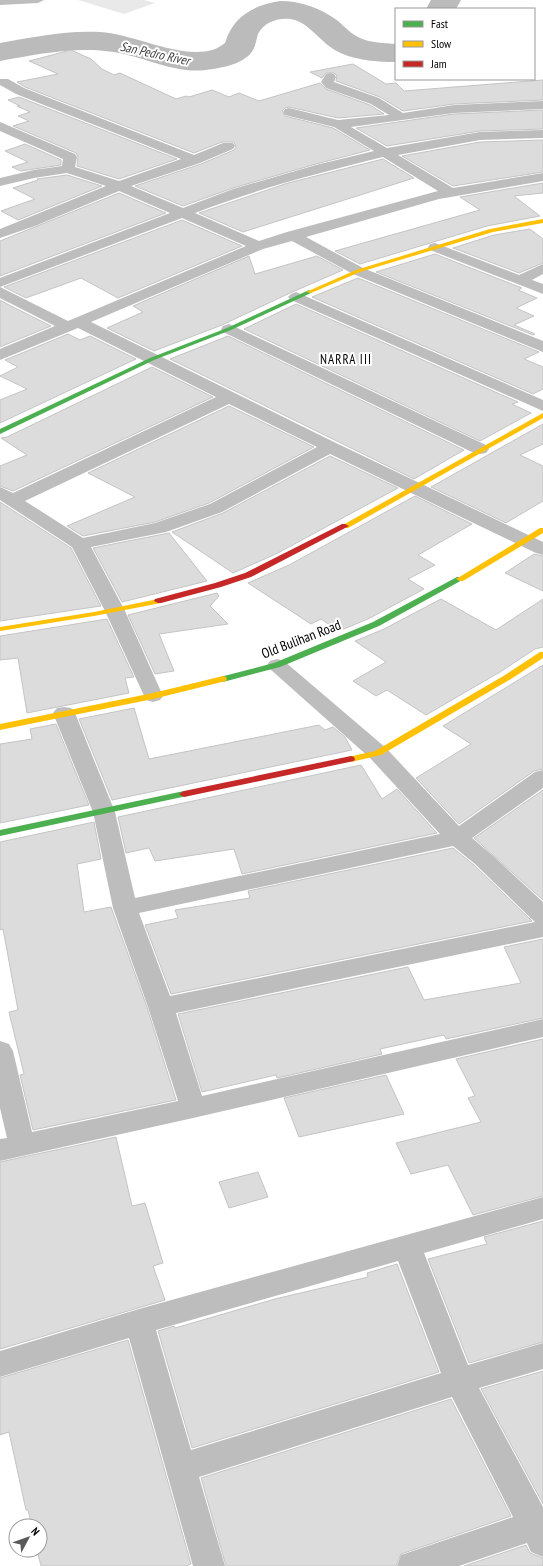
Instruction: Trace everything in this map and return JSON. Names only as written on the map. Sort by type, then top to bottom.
[{"type":"street","points":[[2,2],[38,0]]},
{"type":"street","points":[[2,2],[14,13]]},
{"type":"street","points":[[330,77],[327,82],[330,86],[375,101],[401,117]]},
{"type":"street","points":[[4,82],[20,91],[195,160]]},
{"type":"street","points":[[338,124],[454,109],[543,105]]},
{"type":"street","points":[[289,112],[338,124],[450,192]]},
{"type":"street","points":[[0,126],[70,157],[68,170]]},
{"type":"street","points":[[0,283],[182,212],[283,178],[384,153],[480,136],[543,134]]},
{"type":"street","points":[[0,234],[48,217],[119,186],[195,160],[228,146]]},
{"type":"street","points":[[3,179],[68,170],[119,186],[258,246]]},
{"type":"street","points":[[0,355],[258,246],[292,235],[450,192],[543,177]]},
{"type":"street","points":[[0,432],[152,359],[229,329],[296,297],[358,271],[492,230],[543,221]]},
{"type":"street","points":[[292,235],[358,271],[543,347]]},
{"type":"street","points":[[434,247],[543,289]]},
{"type":"street","points":[[520,280],[543,268]]},
{"type":"street","points":[[0,292],[152,359],[414,488],[543,549]]},
{"type":"street","points":[[296,297],[543,406]]},
{"type":"street","points":[[229,329],[480,449]]},
{"type":"street","points":[[6,496],[230,397]]},
{"type":"street","points":[[0,629],[115,611],[187,595],[249,574],[336,532],[480,449],[543,415]]},
{"type":"street","points":[[80,544],[159,528],[216,508],[330,447]]},
{"type":"street","points":[[6,496],[80,544],[115,611],[153,696]]},
{"type":"street","name":"Old Bulihan Road","points":[[0,727],[153,696],[277,665],[376,624],[447,586],[543,530]]},
{"type":"street","points":[[0,833],[378,753],[508,677],[543,654]]},
{"type":"street","points":[[277,665],[378,753],[457,838],[483,859],[543,916]]},
{"type":"street","points":[[64,713],[104,812],[125,908],[161,1007],[193,1108]]},
{"type":"street","points":[[125,908],[457,838],[543,777]]},
{"type":"street","points":[[161,1007],[543,929]]},
{"type":"street","points":[[0,1051],[11,1147],[193,1108],[543,1028]]},
{"type":"street","points":[[0,1364],[139,1322],[543,1208]]},
{"type":"street","points":[[407,1246],[459,1381],[540,1529],[413,1566]]},
{"type":"street","points":[[139,1322],[209,1566]]},
{"type":"street","points":[[181,1468],[543,1356]]},
{"type":"shaded area","points":[[78,0],[144,0],[155,3],[124,14]]},
{"type":"building","points":[[71,50],[91,59],[102,69],[114,75],[120,73],[176,99],[186,96],[189,97],[212,90],[229,97],[239,93],[259,101],[320,83],[326,89],[370,105],[384,114],[338,118],[289,107],[285,108],[282,111],[285,116],[333,128],[370,150],[233,188],[183,206],[135,186],[201,164],[234,150],[236,147],[234,142],[222,142],[194,153],[25,87],[17,82],[58,74],[29,61]]},
{"type":"building","points":[[353,64],[386,84],[396,83],[404,91],[543,80],[543,100],[454,104],[403,111],[380,97],[336,81],[337,76],[334,73],[326,73],[322,78],[310,72]]},
{"type":"building","points":[[19,97],[177,159],[119,179],[77,166],[78,157],[76,153],[13,126],[29,121],[18,116],[30,112],[8,100]]},
{"type":"building","points":[[543,110],[543,129],[480,131],[387,146],[356,128],[454,114]]},
{"type":"building","points":[[543,140],[543,172],[453,186],[402,156],[480,142]]},
{"type":"building","points":[[25,144],[61,160],[61,165],[21,171],[12,167],[28,162],[5,151]]},
{"type":"building","points":[[383,159],[414,178],[243,232],[199,213],[288,183]]},
{"type":"building","points":[[67,175],[102,186],[18,220],[1,211],[35,199],[13,188],[38,180],[37,179]]},
{"type":"building","points":[[543,183],[543,193],[514,196],[540,216],[487,226],[360,264],[335,251],[480,210],[460,197]]},
{"type":"building","points":[[119,193],[166,213],[0,276],[0,241]]},
{"type":"building","points":[[182,220],[242,246],[118,298],[81,278],[26,298],[4,287]]},
{"type":"building","points":[[530,229],[543,239],[543,263],[519,273],[453,248],[494,235]]},
{"type":"building","points":[[435,254],[522,288],[518,290],[537,298],[516,308],[534,316],[514,325],[535,334],[533,335],[376,272]]},
{"type":"building","points":[[249,256],[255,274],[317,256],[343,270],[222,325],[154,351],[107,328],[143,312],[133,306]]},
{"type":"building","points":[[358,278],[539,352],[524,359],[543,367],[543,389],[533,394],[312,297]]},
{"type":"building","points":[[0,300],[9,305],[51,326],[0,347]]},
{"type":"building","points":[[296,304],[518,402],[512,404],[531,413],[480,441],[244,329]]},
{"type":"building","points":[[68,334],[80,340],[90,336],[136,359],[0,423],[0,400],[27,389],[0,376],[18,367],[5,360]]},
{"type":"building","points":[[228,336],[464,450],[414,479],[170,359]]},
{"type":"building","points":[[152,367],[213,397],[13,491],[0,486],[0,466],[27,455],[1,438],[7,437]]},
{"type":"building","points":[[229,406],[314,447],[209,503],[155,522],[83,536],[67,526],[135,497],[88,473]]},
{"type":"building","points":[[543,424],[543,444],[520,455],[543,466],[543,501],[506,523],[431,487]]},
{"type":"building","points":[[330,456],[398,488],[276,554],[233,573],[172,532],[223,513]]},
{"type":"building","points":[[415,496],[472,524],[418,555],[435,565],[408,579],[424,589],[368,619],[339,631],[321,619],[311,624],[248,583],[289,565]]},
{"type":"building","points":[[0,502],[71,548],[101,606],[0,621]]},
{"type":"building","points":[[169,533],[207,581],[122,602],[93,548]]},
{"type":"building","points":[[534,554],[543,556],[543,591],[505,573]]},
{"type":"building","points":[[217,593],[219,596],[210,606],[228,624],[159,634],[174,671],[155,674],[128,615]]},
{"type":"building","points":[[441,599],[496,630],[543,599],[543,647],[535,649],[500,672],[426,715],[387,690],[376,696],[353,681],[386,662],[355,641],[384,629]]},
{"type":"building","points":[[107,619],[134,677],[125,678],[129,693],[27,713],[18,658],[0,660],[0,636]]},
{"type":"building","points":[[543,665],[543,769],[534,771],[459,824],[416,778],[471,744],[443,726]]},
{"type":"building","points":[[134,708],[149,759],[319,725],[325,730],[333,727],[345,737],[352,750],[112,800],[79,719]]},
{"type":"building","points":[[56,724],[89,805],[0,823],[0,744],[32,739],[30,729]]},
{"type":"building","points":[[361,765],[382,799],[397,789],[437,833],[242,874],[234,849],[155,861],[149,848],[126,853],[118,817]]},
{"type":"building","points":[[543,790],[543,900],[474,838]]},
{"type":"building","points":[[94,822],[101,859],[77,864],[84,912],[111,907],[147,1007],[176,1100],[33,1130],[20,1075],[24,1074],[9,1012],[18,1010],[3,929],[0,930],[0,842]]},
{"type":"building","points":[[453,848],[474,865],[532,921],[171,994],[145,925],[178,918],[175,910],[250,898],[248,891]]},
{"type":"building","points":[[543,939],[543,1018],[446,1039],[444,1035],[380,1049],[382,1054],[277,1078],[276,1075],[202,1092],[178,1014],[408,967],[424,1000],[521,983],[504,947]]},
{"type":"building","points":[[543,1039],[543,1196],[473,1215],[448,1165],[411,1174],[396,1143],[481,1122],[468,1098],[475,1096],[456,1059]]},
{"type":"building","points":[[386,1075],[404,1114],[299,1137],[284,1098]]},
{"type":"building","points":[[116,1137],[132,1206],[145,1203],[163,1263],[153,1266],[165,1300],[0,1349],[0,1162]]},
{"type":"building","points":[[258,1172],[268,1197],[229,1208],[219,1182]]},
{"type":"building","points":[[543,1221],[543,1342],[469,1363],[428,1259],[487,1244],[484,1237]]},
{"type":"building","points":[[397,1264],[439,1372],[192,1448],[158,1331],[174,1326],[175,1328],[275,1299],[368,1277],[367,1273]]},
{"type":"building","points":[[128,1340],[191,1564],[186,1566],[41,1566],[39,1558],[48,1558],[48,1518],[30,1518],[28,1510],[26,1510],[9,1432],[0,1435],[0,1378]]},
{"type":"building","points":[[543,1371],[543,1504],[481,1389]]},
{"type":"building","points":[[451,1399],[511,1516],[401,1554],[396,1566],[226,1566],[201,1478]]},
{"type":"building","points":[[526,1545],[530,1553],[543,1558],[543,1566],[464,1566]]},
{"type":"waterway","name":"San Pedro River","points":[[442,8],[446,0]]},
{"type":"waterway","name":"San Pedro River","points":[[0,52],[63,42],[100,41],[130,46],[160,55],[190,61],[205,61],[223,57],[239,48],[245,30],[250,23],[257,18],[264,14],[280,10],[289,10],[308,15],[322,24],[341,40],[355,47],[375,52],[395,53]]},
{"type":"traffic: fast","points":[[0,432],[152,359],[229,329],[309,292]]},
{"type":"traffic: fast","points":[[223,679],[277,665],[376,624],[460,579]]},
{"type":"traffic: fast","points":[[0,833],[184,794]]},
{"type":"traffic: slow","points":[[309,292],[358,271],[492,230],[543,221]]},
{"type":"traffic: slow","points":[[345,526],[543,415]]},
{"type":"traffic: slow","points":[[460,579],[543,530]]},
{"type":"traffic: slow","points":[[0,629],[94,614],[158,601]]},
{"type":"traffic: slow","points":[[351,759],[378,753],[508,677],[543,654]]},
{"type":"traffic: slow","points":[[0,727],[153,696],[223,679]]},
{"type":"traffic: jam","points":[[158,601],[218,585],[248,575],[345,526]]},
{"type":"traffic: jam","points":[[184,794],[351,759]]},
{"type":"district","name":"NARRA III","points":[[346,359]]}]
